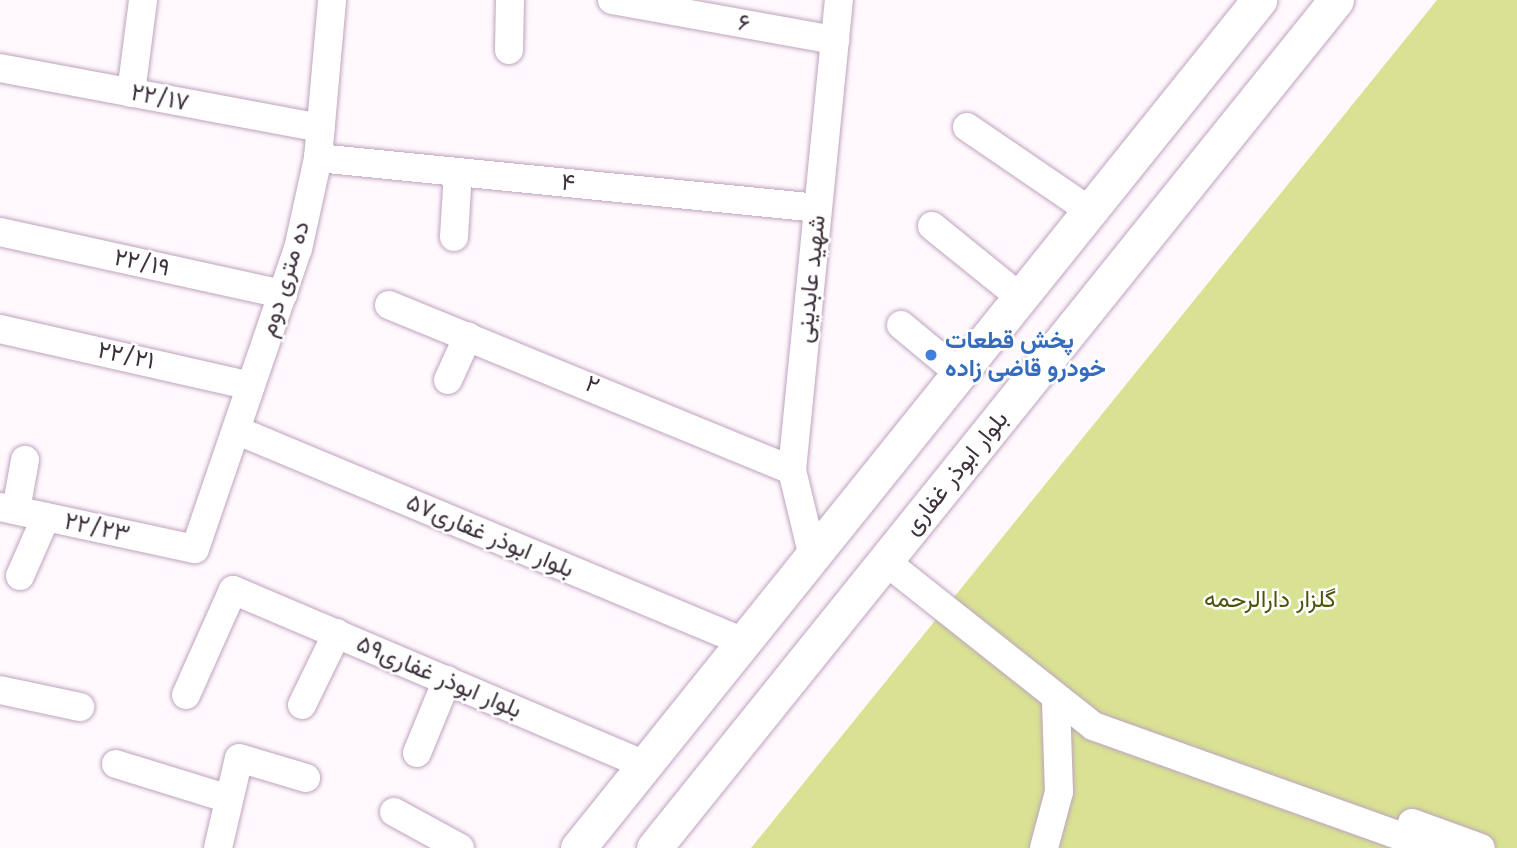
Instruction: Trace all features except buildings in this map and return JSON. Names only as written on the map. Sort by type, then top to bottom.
[{"type":"main road","points":[[578,848],[1259,0]]},
{"type":"main road","name":"بلوار ابوذر غفاری","points":[[654,848],[1336,0]]},
{"type":"street","points":[[131,93],[144,0]]},
{"type":"street","name":"ده متری دوم","points":[[194,549],[283,293],[318,158],[332,0]]},
{"type":"street","points":[[509,50],[510,0]]},
{"type":"street","name":"۶","points":[[612,0],[835,40]]},
{"type":"street","name":"شهید عابدینی","points":[[813,557],[792,470],[839,0]]},
{"type":"street","name":"۲۲/۱۷","points":[[0,68],[320,128]]},
{"type":"street","points":[[967,127],[1090,211]]},
{"type":"street","name":"۴","points":[[318,158],[818,208]]},
{"type":"street","points":[[454,237],[458,172]]},
{"type":"street","points":[[932,226],[1021,298]]},
{"type":"street","name":"۲۲/۱۹","points":[[0,232],[283,293]]},
{"type":"street","name":"۲","points":[[389,305],[792,470]]},
{"type":"street","points":[[901,324],[960,374]]},
{"type":"street","name":"۲۲/۲۱","points":[[0,328],[251,386]]},
{"type":"street","points":[[448,380],[468,336]]},
{"type":"street","name":"بلوار ابوذر غفاری۵۷","points":[[236,430],[744,642]]},
{"type":"street","points":[[8,509],[25,460]]},
{"type":"street","name":"۲۲/۲۳","points":[[8,509],[194,549]]},
{"type":"street","points":[[20,576],[46,517]]},
{"type":"street","points":[[885,561],[1056,702],[1093,726],[1433,848]]},
{"type":"street","name":"بلوار ابوذر غفاری۵۹","points":[[186,695],[233,590],[645,765]]},
{"type":"street","points":[[302,705],[337,633]]},
{"type":"street","points":[[417,753],[447,680]]},
{"type":"street","points":[[0,690],[80,707]]},
{"type":"street","points":[[1044,848],[1059,792],[1056,702]]},
{"type":"street","points":[[1056,702],[1101,708],[1481,848]]},
{"type":"street","points":[[218,848],[239,758],[306,778]]},
{"type":"street","points":[[117,764],[229,799]]},
{"type":"street","points":[[394,812],[460,848]]},
{"type":"green space","name":"گلزار دارالرحمه","points":[[1437,0],[1517,0],[1517,848],[751,848]]},
{"type":"place","name":"پخش قطعات خودرو قاضی زاده","points":[[931,355]]}]
